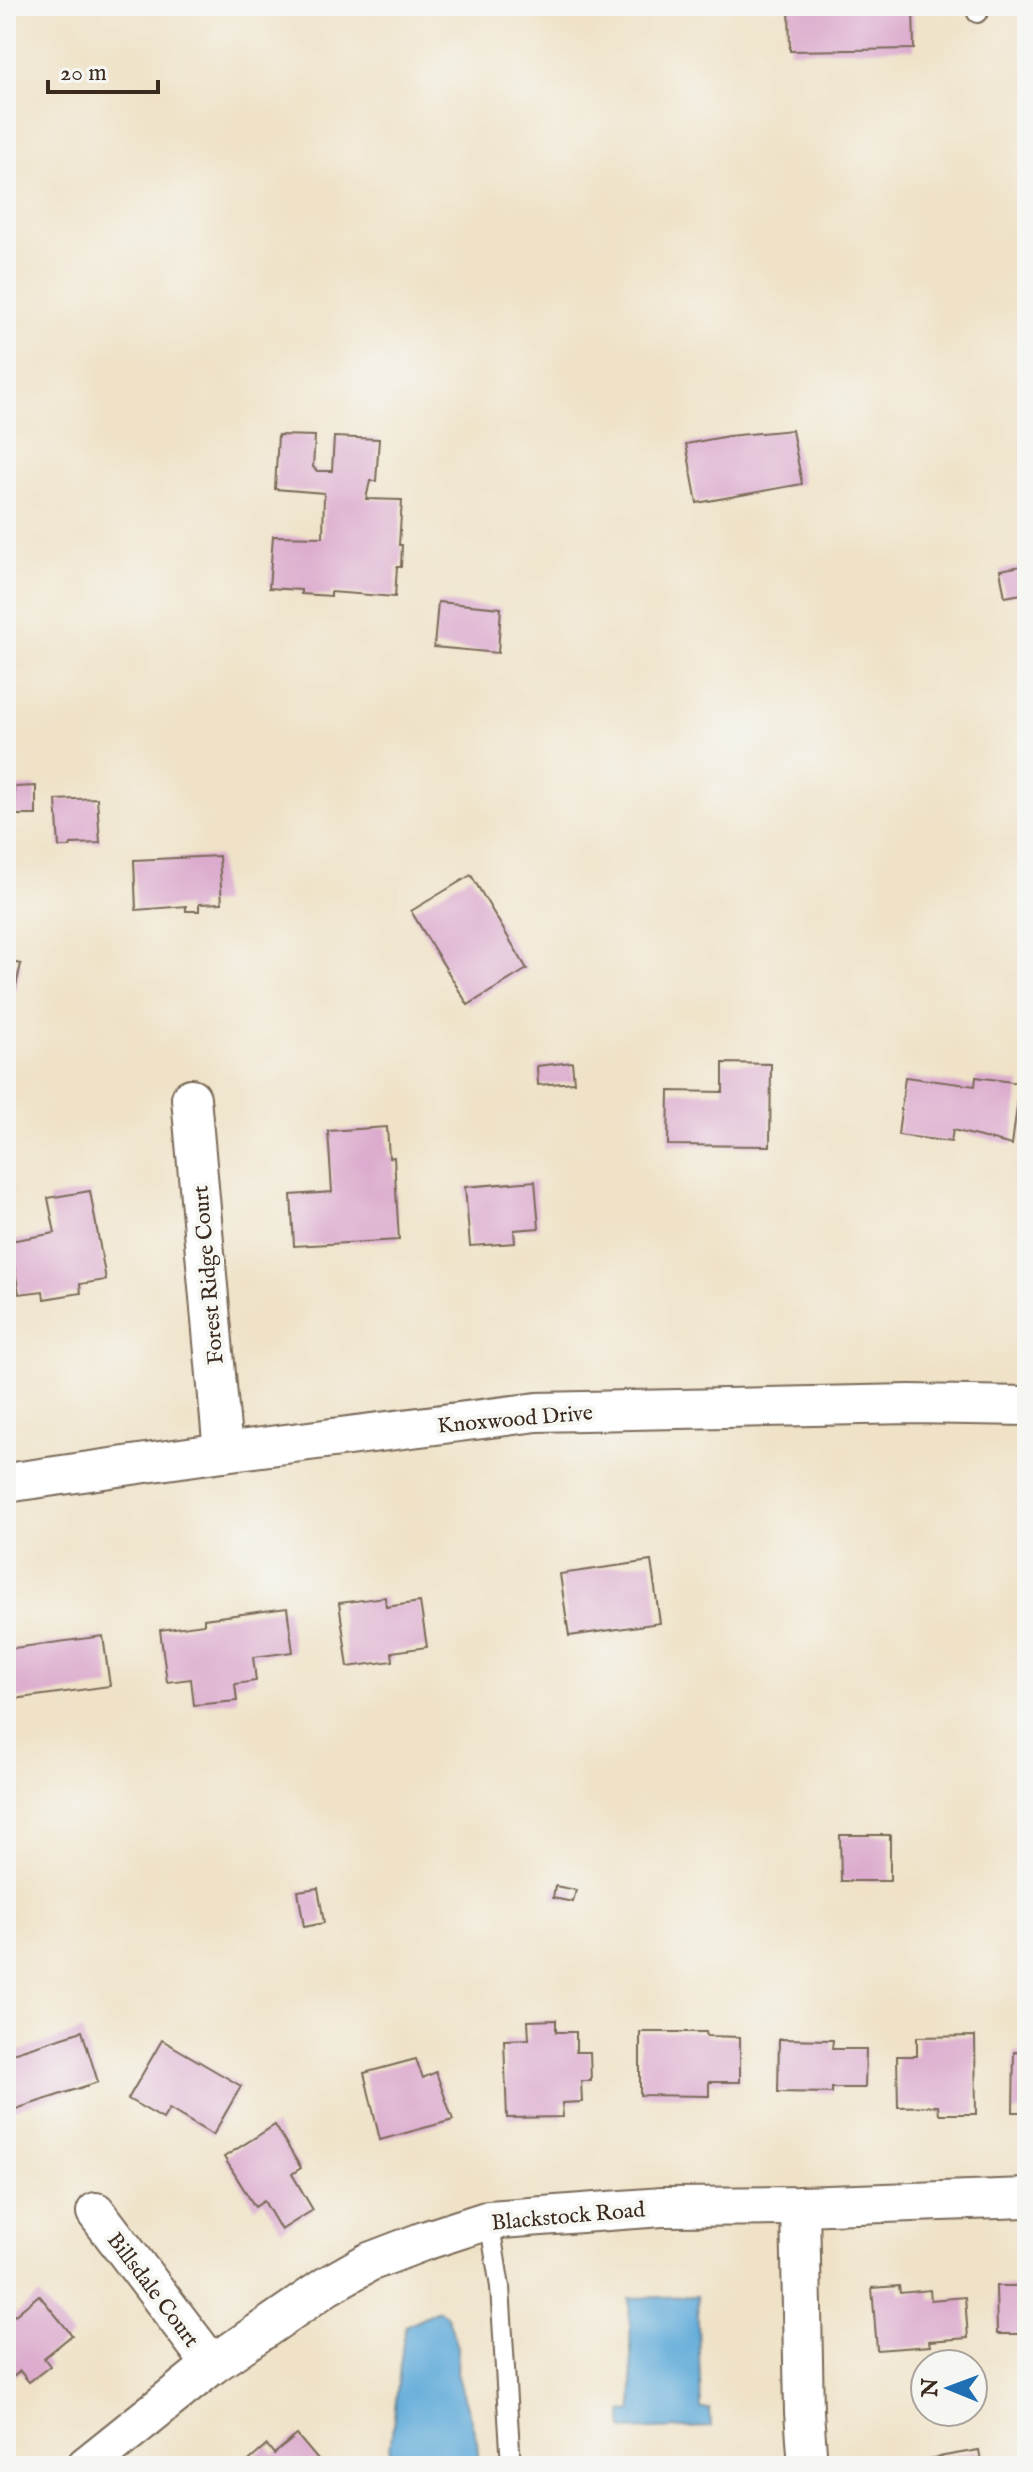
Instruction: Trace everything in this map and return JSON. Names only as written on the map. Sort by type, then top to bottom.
[{"type":"street","name":"Forest Ridge Court","points":[[191,1098],[223,1452]]},
{"type":"street","name":"Knoxwood Drive","points":[[6,1483],[537,1412],[910,1404],[1027,1406]]},
{"type":"street","name":"Blackstock Road","points":[[86,2466],[212,2365],[277,2318],[369,2262],[489,2220],[662,2207],[800,2206],[1027,2198]]},
{"type":"street","points":[[800,2206],[808,2466]]},
{"type":"street","name":"Billsdale Court","points":[[96,2212],[212,2365]]},
{"type":"lane","points":[[489,2220],[500,2287],[511,2466]]},
{"type":"water","points":[[697,2296],[701,2409],[710,2409],[711,2427],[624,2430],[623,2412],[633,2411],[629,2298]]},
{"type":"water","points":[[438,2310],[447,2316],[458,2347],[457,2373],[477,2441],[479,2466],[388,2466],[405,2326]]},
{"type":"building","points":[[789,6],[913,6],[914,49],[790,51]]},
{"type":"building","points":[[792,430],[802,484],[697,503],[686,444],[728,436]]},
{"type":"building","points":[[278,435],[315,436],[313,467],[317,471],[332,471],[334,437],[379,439],[376,481],[370,481],[366,499],[402,500],[401,567],[397,567],[395,597],[331,592],[331,596],[301,594],[301,590],[269,588],[273,536],[323,537],[324,493],[275,489]]},
{"type":"building","points":[[1027,565],[1027,593],[1005,597],[1000,570]]},
{"type":"building","points":[[438,602],[501,608],[498,653],[434,647]]},
{"type":"building","points":[[36,786],[36,815],[15,815],[14,787]]},
{"type":"building","points":[[97,798],[100,843],[59,847],[56,800]]},
{"type":"building","points":[[219,856],[222,903],[199,904],[199,911],[186,911],[186,906],[136,910],[134,860]]},
{"type":"building","points":[[471,875],[527,969],[468,1005],[411,911]]},
{"type":"building","points":[[6,961],[21,964],[7,1025],[6,1025]]},
{"type":"building","points":[[572,1062],[574,1082],[538,1085],[537,1066]]},
{"type":"building","points":[[723,1063],[771,1064],[770,1146],[668,1145],[669,1091],[723,1092]]},
{"type":"building","points":[[905,1077],[975,1086],[976,1077],[1020,1083],[1012,1145],[953,1130],[951,1142],[898,1135]]},
{"type":"building","points":[[387,1127],[389,1158],[394,1157],[399,1240],[294,1246],[291,1195],[332,1192],[328,1131]]},
{"type":"building","points":[[535,1181],[539,1228],[514,1230],[515,1243],[470,1246],[465,1187]]},
{"type":"building","points":[[90,1191],[106,1280],[80,1284],[81,1293],[44,1299],[43,1291],[19,1294],[10,1241],[55,1233],[48,1198]]},
{"type":"building","points":[[651,1561],[660,1623],[569,1636],[560,1574]]},
{"type":"building","points":[[385,1597],[386,1607],[420,1602],[427,1647],[392,1652],[393,1661],[348,1667],[339,1603]]},
{"type":"building","points":[[287,1608],[293,1652],[253,1657],[256,1681],[235,1684],[237,1701],[194,1705],[191,1679],[167,1682],[160,1630],[204,1624],[204,1619]]},
{"type":"building","points":[[103,1636],[110,1686],[6,1700],[6,1649]]},
{"type":"building","points":[[840,1835],[890,1835],[890,1881],[841,1881]]},
{"type":"building","points":[[555,1886],[576,1890],[573,1902],[553,1898]]},
{"type":"building","points":[[318,1888],[324,1923],[304,1927],[298,1891]]},
{"type":"building","points":[[556,2020],[556,2032],[576,2032],[576,2052],[590,2052],[591,2081],[581,2081],[582,2102],[562,2103],[563,2117],[507,2118],[504,2040],[529,2039],[528,2021]]},
{"type":"building","points":[[82,2031],[98,2082],[13,2110],[6,2087],[6,2055]]},
{"type":"building","points":[[640,2032],[706,2032],[707,2036],[740,2037],[740,2082],[709,2082],[709,2096],[640,2095]]},
{"type":"building","points":[[975,2036],[976,2114],[939,2114],[938,2106],[898,2107],[897,2056],[917,2056],[917,2037]]},
{"type":"building","points":[[779,2039],[833,2040],[832,2049],[866,2049],[865,2088],[832,2088],[832,2093],[778,2092]]},
{"type":"building","points":[[162,2040],[241,2086],[213,2135],[169,2109],[163,2119],[128,2099]]},
{"type":"building","points":[[1014,2052],[1027,2053],[1027,2112],[1013,2112]]},
{"type":"building","points":[[416,2059],[423,2078],[436,2072],[453,2120],[380,2140],[364,2073]]},
{"type":"building","points":[[275,2125],[301,2168],[292,2174],[313,2210],[281,2230],[264,2201],[255,2207],[224,2157]]},
{"type":"building","points":[[899,2286],[900,2293],[930,2290],[931,2300],[965,2297],[968,2338],[929,2341],[930,2346],[877,2350],[872,2288]]},
{"type":"building","points":[[996,2286],[1027,2286],[1027,2334],[997,2334]]},
{"type":"building","points":[[39,2295],[72,2335],[44,2358],[50,2366],[29,2382],[20,2371],[6,2383],[6,2307],[14,2316]]},
{"type":"building","points":[[297,2435],[323,2466],[243,2466],[267,2445],[274,2454]]},
{"type":"building","points":[[979,2450],[982,2466],[898,2466],[898,2464]]}]
